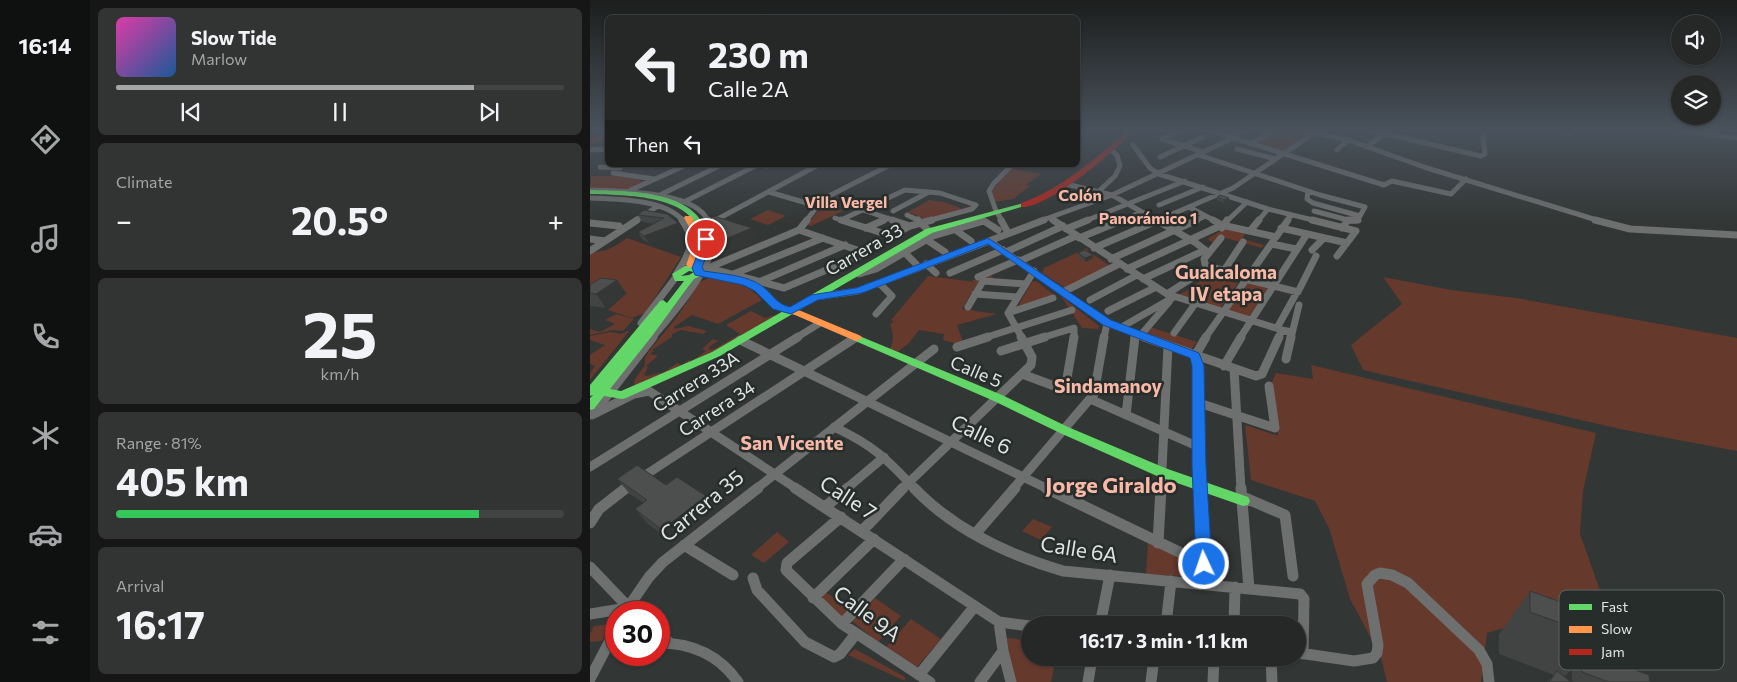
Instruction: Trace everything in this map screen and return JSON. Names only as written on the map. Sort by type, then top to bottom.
[{"type":"street","name":"Carrera 33","points":[[608,393],[622,394],[638,389],[716,354],[856,275],[927,231],[1037,201],[1066,184],[1093,162]]},
{"type":"street","points":[[1100,191],[1120,171],[1120,162]]},
{"type":"street","points":[[1145,162],[1150,168],[1159,174],[1203,186],[1268,210],[1356,232],[1337,256]]},
{"type":"street","points":[[815,297],[858,291],[881,280],[1112,195],[1185,162]]},
{"type":"street","points":[[1224,162],[1308,191],[1366,208],[1356,221],[1314,211]]},
{"type":"street","points":[[1094,248],[1222,193],[1272,162]]},
{"type":"street","points":[[1311,162],[1384,185],[1392,180],[1450,194],[1457,190],[1466,180]]},
{"type":"street","points":[[1411,162],[1625,228],[1695,230],[1737,235]]},
{"type":"street","points":[[600,167],[605,167]]},
{"type":"street","points":[[620,167],[613,172],[654,179]]},
{"type":"street","points":[[590,194],[630,191],[682,167]]},
{"type":"street","points":[[590,251],[654,200],[717,167]]},
{"type":"street","points":[[684,202],[752,167]]},
{"type":"street","points":[[710,223],[815,167]]},
{"type":"street","points":[[590,385],[628,339],[693,272],[799,230],[823,198],[886,167]]},
{"type":"street","points":[[1008,233],[992,203],[989,192],[994,183],[1010,167]]},
{"type":"street","points":[[950,273],[1185,181]]},
{"type":"street","points":[[1066,184],[1112,195],[1205,250]]},
{"type":"street","points":[[1159,205],[1203,186]]},
{"type":"street","points":[[856,275],[876,269],[904,252],[927,231],[976,207],[974,203],[940,193],[905,190],[863,210],[838,219],[890,236],[910,226]]},
{"type":"street","points":[[590,392],[693,272],[705,248],[706,239],[702,224],[697,217],[683,206],[654,200],[630,191]]},
{"type":"street","points":[[1308,191],[1307,199],[1313,203],[1360,216]]},
{"type":"street","points":[[769,192],[817,206]]},
{"type":"street","points":[[893,210],[929,192]]},
{"type":"street","points":[[590,194],[684,202],[696,208],[710,223],[714,242],[653,334],[591,413]]},
{"type":"street","points":[[896,194],[913,200]]},
{"type":"street","points":[[654,200],[676,215],[688,230],[693,272]]},
{"type":"street","points":[[1209,267],[1204,261],[1208,235],[1223,225],[1230,216],[1247,202]]},
{"type":"street","points":[[1189,207],[1223,225],[1276,237]]},
{"type":"street","points":[[863,210],[927,231],[954,229],[984,221],[998,230]]},
{"type":"street","points":[[1250,231],[1268,210]]},
{"type":"street","points":[[978,277],[1142,212]]},
{"type":"street","points":[[907,215],[927,231],[945,252]]},
{"type":"street","points":[[1205,584],[1198,447],[1198,366],[1195,356],[1198,348],[1291,215]]},
{"type":"street","points":[[1111,259],[1206,216]]},
{"type":"street","points":[[866,228],[888,218]]},
{"type":"street","points":[[1050,218],[1143,280],[1170,295],[1222,313],[1292,332]]},
{"type":"street","points":[[1342,228],[1348,220]]},
{"type":"street","points":[[591,224],[619,226]]},
{"type":"street","points":[[1127,269],[1223,225]]},
{"type":"street","points":[[1282,228],[1347,244]]},
{"type":"street","points":[[954,229],[971,242]]},
{"type":"street","points":[[693,272],[731,275],[780,288],[790,286],[862,256],[863,252],[799,230]]},
{"type":"street","points":[[1224,366],[1250,320],[1307,234]]},
{"type":"street","points":[[731,275],[823,238]]},
{"type":"street","points":[[1143,280],[1205,250],[1221,238]]},
{"type":"street","points":[[988,240],[1107,323],[1195,356],[1256,376],[1262,374],[1279,329],[1296,292],[1299,292],[1314,253],[1324,238]]},
{"type":"street","points":[[590,239],[604,241]]},
{"type":"street","points":[[1225,269],[1243,242]]},
{"type":"street","points":[[1272,244],[1296,250]]},
{"type":"street","points":[[759,282],[845,245]]},
{"type":"street","points":[[904,252],[916,264]]},
{"type":"street","points":[[926,264],[936,273]]},
{"type":"street","points":[[1063,292],[1120,264]]},
{"type":"street","points":[[1120,328],[1209,267],[1225,269],[1296,292]]},
{"type":"street","points":[[876,269],[892,296],[876,314]]},
{"type":"street","points":[[1008,313],[1034,271]]},
{"type":"street","name":"Calle 5","points":[[693,272],[746,282],[758,288],[776,307],[791,311],[998,398],[1064,430],[1161,472],[1243,499]]},
{"type":"street","points":[[1090,300],[1136,275]]},
{"type":"street","points":[[968,307],[983,281],[1026,284]]},
{"type":"street","points":[[1108,311],[1156,287]]},
{"type":"street","points":[[975,294],[1018,297]]},
{"type":"street","points":[[1126,415],[1138,335],[1170,295]]},
{"type":"street","points":[[1008,313],[1053,298]]},
{"type":"street","points":[[1174,333],[1196,304]]},
{"type":"street","points":[[1286,359],[1299,305]]},
{"type":"street","points":[[957,347],[1072,310]]},
{"type":"street","points":[[862,531],[908,482],[998,398],[1033,361],[1008,313]]},
{"type":"street","points":[[976,533],[1090,399],[1096,389],[1107,323]]},
{"type":"street","name":"Carrera 33A","points":[[590,467],[820,324]]},
{"type":"street","points":[[1001,351],[1074,328],[1072,357],[1065,390],[1022,374]]},
{"type":"street","points":[[591,413],[653,334]]},
{"type":"street","name":"Carrera 34","points":[[590,523],[599,509],[615,495],[855,338]]},
{"type":"street","name":"Calle 6","points":[[740,340],[1204,564]]},
{"type":"street","points":[[1158,543],[1168,346]]},
{"type":"street","name":"Carrera 35","points":[[635,601],[656,569],[684,544],[934,349]]},
{"type":"street","points":[[1234,369],[1249,589]]},
{"type":"street","points":[[1199,403],[1275,428],[1269,386]]},
{"type":"street","name":"Calle 7","points":[[591,413],[634,394],[649,391],[999,622],[1021,625]]},
{"type":"street","points":[[1090,399],[1198,447]]},
{"type":"street","name":"Calle 6A","points":[[834,427],[861,440],[884,457],[939,511],[1022,558],[1063,571],[1294,592],[1300,594],[1304,599],[1303,616]]},
{"type":"street","points":[[825,507],[884,457]]},
{"type":"street","points":[[1243,499],[1286,514],[1293,576]]},
{"type":"street","name":"Calle 9A","points":[[841,517],[787,563],[786,570],[813,598],[855,635],[930,682]]},
{"type":"street","points":[[813,598],[874,540]]},
{"type":"street","points":[[684,544],[733,575]]},
{"type":"street","points":[[842,624],[904,559]]},
{"type":"street","points":[[590,567],[619,601]]},
{"type":"street","points":[[1306,654],[1353,661],[1369,661],[1374,659],[1377,654],[1376,635],[1367,584],[1369,579],[1384,572],[1397,576],[1408,583],[1474,644],[1484,657],[1489,682]]},
{"type":"street","points":[[1102,616],[1110,575]]},
{"type":"street","points":[[753,578],[757,590],[805,642],[834,657],[840,654],[855,635]]},
{"type":"street","points":[[1167,616],[1171,581]]},
{"type":"street","points":[[1234,616],[1235,587]]},
{"type":"street","points":[[919,675],[975,606]]},
{"type":"street","points":[[590,614],[605,613]]},
{"type":"street","points":[[999,622],[1003,651],[1011,682]]},
{"type":"street","points":[[670,645],[712,656],[724,665],[738,682]]},
{"type":"street","points":[[980,682],[1003,651]]},
{"type":"street","points":[[590,679],[605,656]]},
{"type":"street","points":[[1088,682],[1091,666]]},
{"type":"street","points":[[1151,682],[1153,666]]},
{"type":"street","points":[[1213,682],[1214,666]]},
{"type":"street","points":[[1271,666],[1272,682]]},
{"type":"shaded area","points":[[1010,168],[1041,174],[1026,185],[1030,186],[1013,199],[994,202],[991,192]]},
{"type":"shaded area","points":[[591,176],[623,176],[647,182],[627,190],[590,189]]},
{"type":"shaded area","points":[[929,200],[944,202],[963,209],[971,205],[972,207],[927,220],[911,213],[905,214]]},
{"type":"shaded area","points":[[823,205],[843,211],[811,226],[807,225]]},
{"type":"shaded area","points":[[768,210],[786,216],[768,225],[750,219]]},
{"type":"shaded area","points":[[1227,227],[1246,232],[1242,239],[1264,245],[1262,248],[1222,237],[1214,243],[1207,239]]},
{"type":"shaded area","points":[[627,238],[681,257],[645,313],[632,318],[608,310],[627,293],[610,291],[590,300],[590,255],[609,249]]},
{"type":"shaded area","points":[[1087,248],[1088,251],[1109,265],[1067,289],[1042,273],[1044,268]]},
{"type":"shaded area","points":[[989,274],[999,282],[978,282],[962,309],[997,314],[957,325],[963,342],[957,344],[943,340],[944,334],[919,330],[909,343],[896,353],[889,350],[893,337],[890,324],[894,322],[891,320],[928,276],[975,282],[971,281]]},
{"type":"shaded area","points":[[1205,277],[1238,283],[1219,310],[1174,297],[1188,290]]},
{"type":"shaded area","points":[[1383,277],[1451,290],[1516,298],[1737,338],[1737,451],[1620,429],[1363,370],[1351,345],[1402,304]]},
{"type":"shaded area","points":[[709,278],[738,283],[752,291],[762,300],[718,324],[692,315],[674,327],[675,329],[688,326],[707,331],[703,334],[681,330],[672,334],[672,337],[652,350],[654,351],[650,354],[658,356],[646,366],[648,367],[644,375],[664,372],[677,363],[682,365],[689,360],[692,361],[706,351],[702,349],[713,339],[718,341],[709,347],[709,350],[740,334],[726,325],[751,311],[765,318],[775,315],[776,317],[714,351],[638,386],[634,385],[635,379],[645,365],[645,358],[649,351],[677,317],[700,282]]},
{"type":"shaded area","points":[[1036,281],[1055,296],[1017,308],[1032,282]]},
{"type":"shaded area","points":[[1248,281],[1268,287],[1248,319],[1225,312]]},
{"type":"shaded area","points":[[1061,296],[1099,326],[1098,329],[1082,328]]},
{"type":"shaded area","points":[[616,314],[634,319],[623,331],[613,330],[590,335],[590,329],[600,332],[615,324],[605,320]]},
{"type":"shaded area","points":[[1150,327],[1197,342],[1190,351],[1144,334]]},
{"type":"shaded area","points":[[630,330],[590,380],[590,373],[595,366],[590,364],[590,355],[605,345],[590,340],[590,336],[610,332],[621,334]]},
{"type":"shaded area","points":[[1311,365],[1596,433],[1583,491],[1580,534],[1600,590],[1559,590],[1559,646],[1508,627],[1487,633],[1481,682],[1387,682],[1381,657],[1350,599],[1329,528],[1315,501],[1251,480],[1245,425],[1278,436],[1271,384],[1276,373],[1313,379]]},
{"type":"shaded area","points":[[1033,519],[1052,527],[1041,540],[1022,531]]},
{"type":"shaded area","points":[[777,532],[789,542],[764,563],[751,555]]},
{"type":"shaded area","points":[[1148,542],[1197,566],[1199,577],[1146,574]]},
{"type":"shaded area","points":[[824,591],[850,609],[841,618],[820,597]]},
{"type":"shaded area","points":[[875,598],[901,616],[878,642],[852,621]]},
{"type":"shaded area","points":[[911,619],[941,639],[917,667],[886,647]]},
{"type":"shaded area","points":[[605,625],[605,635],[602,641],[590,642],[590,634],[594,626]]},
{"type":"shaded area","points":[[1001,639],[1021,640],[1021,666],[1054,666],[1051,682],[1014,682]]},
{"type":"shaded area","points":[[855,649],[905,677],[905,681],[848,655]]},
{"type":"shaded area","points":[[1623,670],[1633,670],[1639,676]]},
{"type":"building","points":[[1220,195],[1229,198],[1224,200],[1217,197]]},
{"type":"building","points":[[644,210],[667,214],[678,223],[644,236],[638,232],[664,218],[638,215]]},
{"type":"building","points":[[714,216],[752,228],[711,245],[716,236]]},
{"type":"building","points":[[1085,250],[1093,255],[1085,258],[1078,253]]},
{"type":"building","points":[[601,278],[617,280],[596,294],[590,293],[590,285]]},
{"type":"building","points":[[637,465],[666,485],[677,477],[706,496],[662,530],[635,509],[647,500],[617,479]]},
{"type":"building","points":[[1530,591],[1559,601],[1559,622],[1530,612]]},
{"type":"building","points":[[1582,670],[1635,670],[1649,675],[1650,682],[1609,682],[1582,672]]},
{"type":"building","points":[[1557,671],[1571,682],[1549,682]]},
{"type":"traffic: fast","points":[[590,192],[623,193],[660,198],[677,204],[691,213],[700,225],[704,242],[697,268]]},
{"type":"traffic: fast","points":[[608,393],[622,395],[716,354],[929,231],[1024,205]]},
{"type":"traffic: fast","points":[[590,406],[649,334],[691,277],[697,274],[699,270],[688,268],[676,274],[678,279],[691,277]]},
{"type":"traffic: fast","points":[[590,392],[663,303]]},
{"type":"traffic: fast","points":[[857,338],[998,398],[1064,430],[1161,472],[1243,501]]},
{"type":"traffic: slow","points":[[688,218],[695,229],[697,241],[690,265]]},
{"type":"traffic: slow","points":[[698,273],[746,282],[758,288],[777,307],[798,313],[857,338]]},
{"type":"traffic: jam","points":[[1024,205],[1054,192],[1094,162]]},
{"type":"district","name":"Colón","points":[[1080,195]]},
{"type":"district","name":"Villa Vergel","points":[[846,202]]},
{"type":"district","name":"Panorámico 1","points":[[1148,218]]},
{"type":"district","name":"Gualcaloma IV etapa","points":[[1226,283]]},
{"type":"district","name":"Sindamanoy","points":[[1108,386]]},
{"type":"district","name":"San Vicente","points":[[792,443]]},
{"type":"district","name":"Jorge Giraldo","points":[[1111,485]]},
{"type":"route","points":[[706,239],[702,258],[697,268],[698,272],[746,282],[758,288],[776,307],[791,311],[815,297],[858,291],[988,240],[1107,323],[1195,356],[1198,366],[1198,447],[1204,564]]}]
